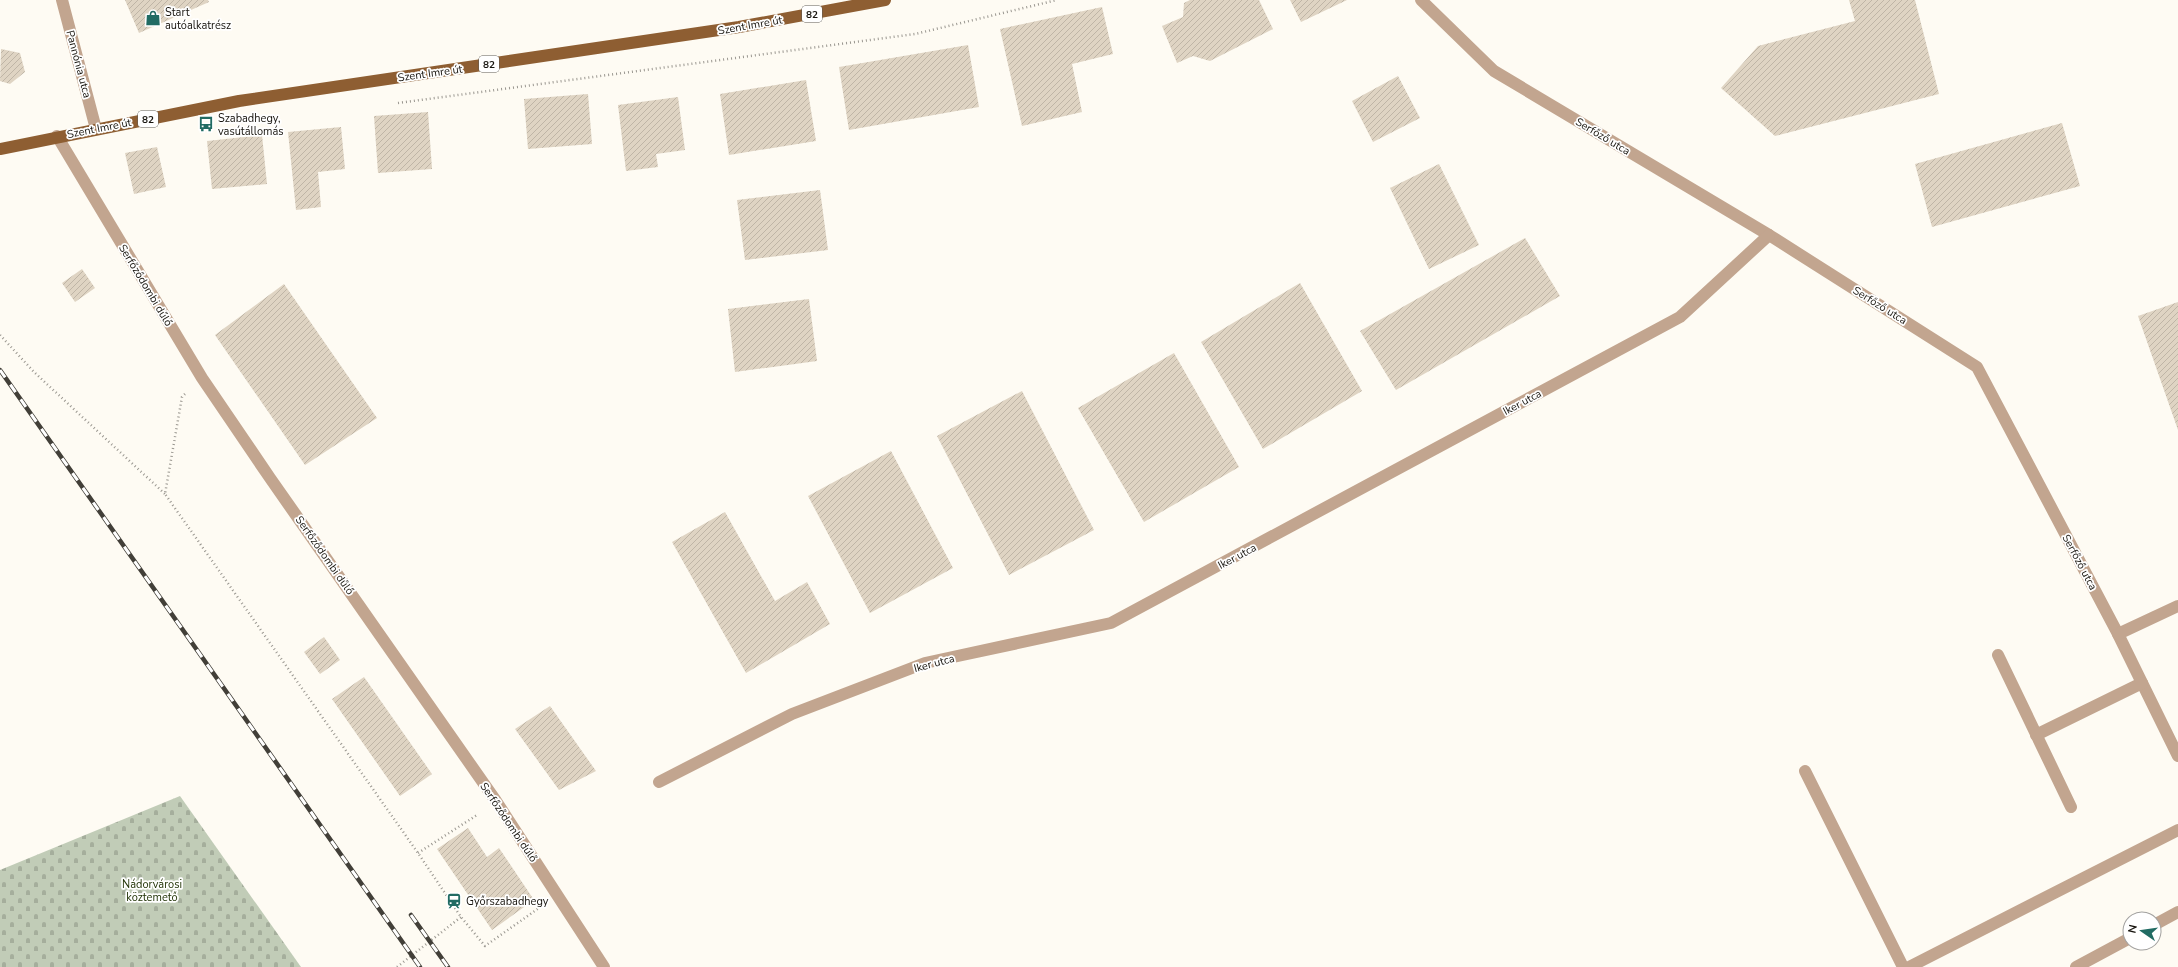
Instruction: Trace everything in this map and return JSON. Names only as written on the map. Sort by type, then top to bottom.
[{"type":"main road","name":"Szent Imre út","points":[[0,149],[57,136],[239,101],[739,27],[885,0]]},
{"type":"street","name":"Pannónia utca","points":[[62,0],[96,129]]},
{"type":"street","name":"Serfőző utca","points":[[1420,0],[1494,71],[1769,235],[1977,367],[2118,634],[2178,756]]},
{"type":"street","name":"Serfőződombi dűlő","points":[[57,136],[202,378],[270,478],[496,801],[604,967]]},
{"type":"street","name":"Iker utca","points":[[660,782],[792,714],[926,663],[1111,623],[1680,317],[1769,235]]},
{"type":"street","points":[[2118,634],[2178,606]]},
{"type":"street","points":[[1998,655],[2071,807]]},
{"type":"street","points":[[2036,735],[2142,683]]},
{"type":"street","points":[[1804,772],[1903,967]]},
{"type":"street","points":[[1909,967],[2178,830]]},
{"type":"street","points":[[2162,921],[2178,912]]},
{"type":"street","points":[[2076,967],[2122,942]]},
{"type":"path","points":[[396,103],[915,34],[1057,0]]},
{"type":"path","points":[[0,335],[34,372],[165,494],[418,853],[461,917],[485,946],[558,896]]},
{"type":"path","points":[[165,494],[182,397],[202,378]]},
{"type":"path","points":[[418,853],[496,801]]},
{"type":"path","points":[[397,967],[461,917]]},
{"type":"green space","name":"Nádorvárosi köztemető","points":[[180,796],[301,967],[0,967],[0,870]]},
{"type":"building","name":"Start autóalkatrész","points":[[125,0],[208,0],[209,2],[139,33]]},
{"type":"building","points":[[1190,0],[1259,0],[1273,29],[1210,61],[1193,56],[1177,63],[1162,26],[1183,17],[1184,3]]},
{"type":"building","points":[[1290,0],[1347,0],[1301,22]]},
{"type":"building","points":[[1849,0],[1915,0],[1939,94],[1775,136],[1721,88],[1758,46],[1855,21]]},
{"type":"building","points":[[1102,7],[1113,54],[1072,64],[1082,112],[1022,126],[1000,29]]},
{"type":"building","points":[[968,45],[979,107],[849,130],[839,67]]},
{"type":"building","points":[[1,49],[20,53],[25,72],[10,84],[0,81]]},
{"type":"building","points":[[1398,76],[1420,118],[1373,142],[1352,101]]},
{"type":"building","points":[[806,80],[816,141],[729,155],[720,94]]},
{"type":"building","points":[[588,94],[592,144],[528,149],[524,99]]},
{"type":"building","points":[[678,97],[685,150],[656,154],[658,167],[626,171],[618,105]]},
{"type":"building","points":[[428,112],[432,169],[378,173],[374,116]]},
{"type":"building","points":[[2062,123],[2080,186],[1932,227],[1915,164]]},
{"type":"building","points":[[341,127],[345,169],[318,172],[321,207],[296,210],[288,132]]},
{"type":"building","points":[[262,135],[267,184],[212,189],[207,141]]},
{"type":"building","points":[[157,147],[166,187],[134,194],[125,153]]},
{"type":"building","points":[[1439,164],[1479,245],[1429,269],[1390,188]]},
{"type":"building","points":[[820,190],[828,250],[745,260],[737,200]]},
{"type":"building","points":[[1525,238],[1560,296],[1396,390],[1360,331]]},
{"type":"building","points":[[82,269],[95,288],[75,302],[62,283]]},
{"type":"building","points":[[1300,283],[1362,391],[1263,449],[1201,342]]},
{"type":"building","points":[[284,284],[377,418],[305,465],[215,335]]},
{"type":"building","points":[[809,299],[817,361],[735,372],[728,309]]},
{"type":"building","points":[[2178,302],[2178,430],[2138,316]]},
{"type":"building","points":[[1174,353],[1239,467],[1144,522],[1078,408]]},
{"type":"building","points":[[1022,391],[1094,530],[1009,575],[937,436]]},
{"type":"building","points":[[891,451],[953,568],[870,613],[808,496]]},
{"type":"building","points":[[725,512],[775,601],[807,582],[830,624],[746,673],[672,542]]},
{"type":"building","points":[[324,637],[340,660],[320,674],[304,652]]},
{"type":"building","points":[[364,677],[432,774],[400,796],[332,699]]},
{"type":"building","points":[[550,706],[596,771],[559,790],[515,729]]},
{"type":"building","points":[[468,828],[487,857],[499,848],[534,900],[492,930],[437,849]]},
{"type":"railway","points":[[0,370],[420,967]]},
{"type":"railway","points":[[411,915],[448,967]]},
{"type":"place","name":"Start autóalkatrész","points":[[153,18]]},
{"type":"place","name":"Szabadhegy, vasútállomás","points":[[206,124]]},
{"type":"place","name":"Győrszabadhegy","points":[[454,901]]}]
